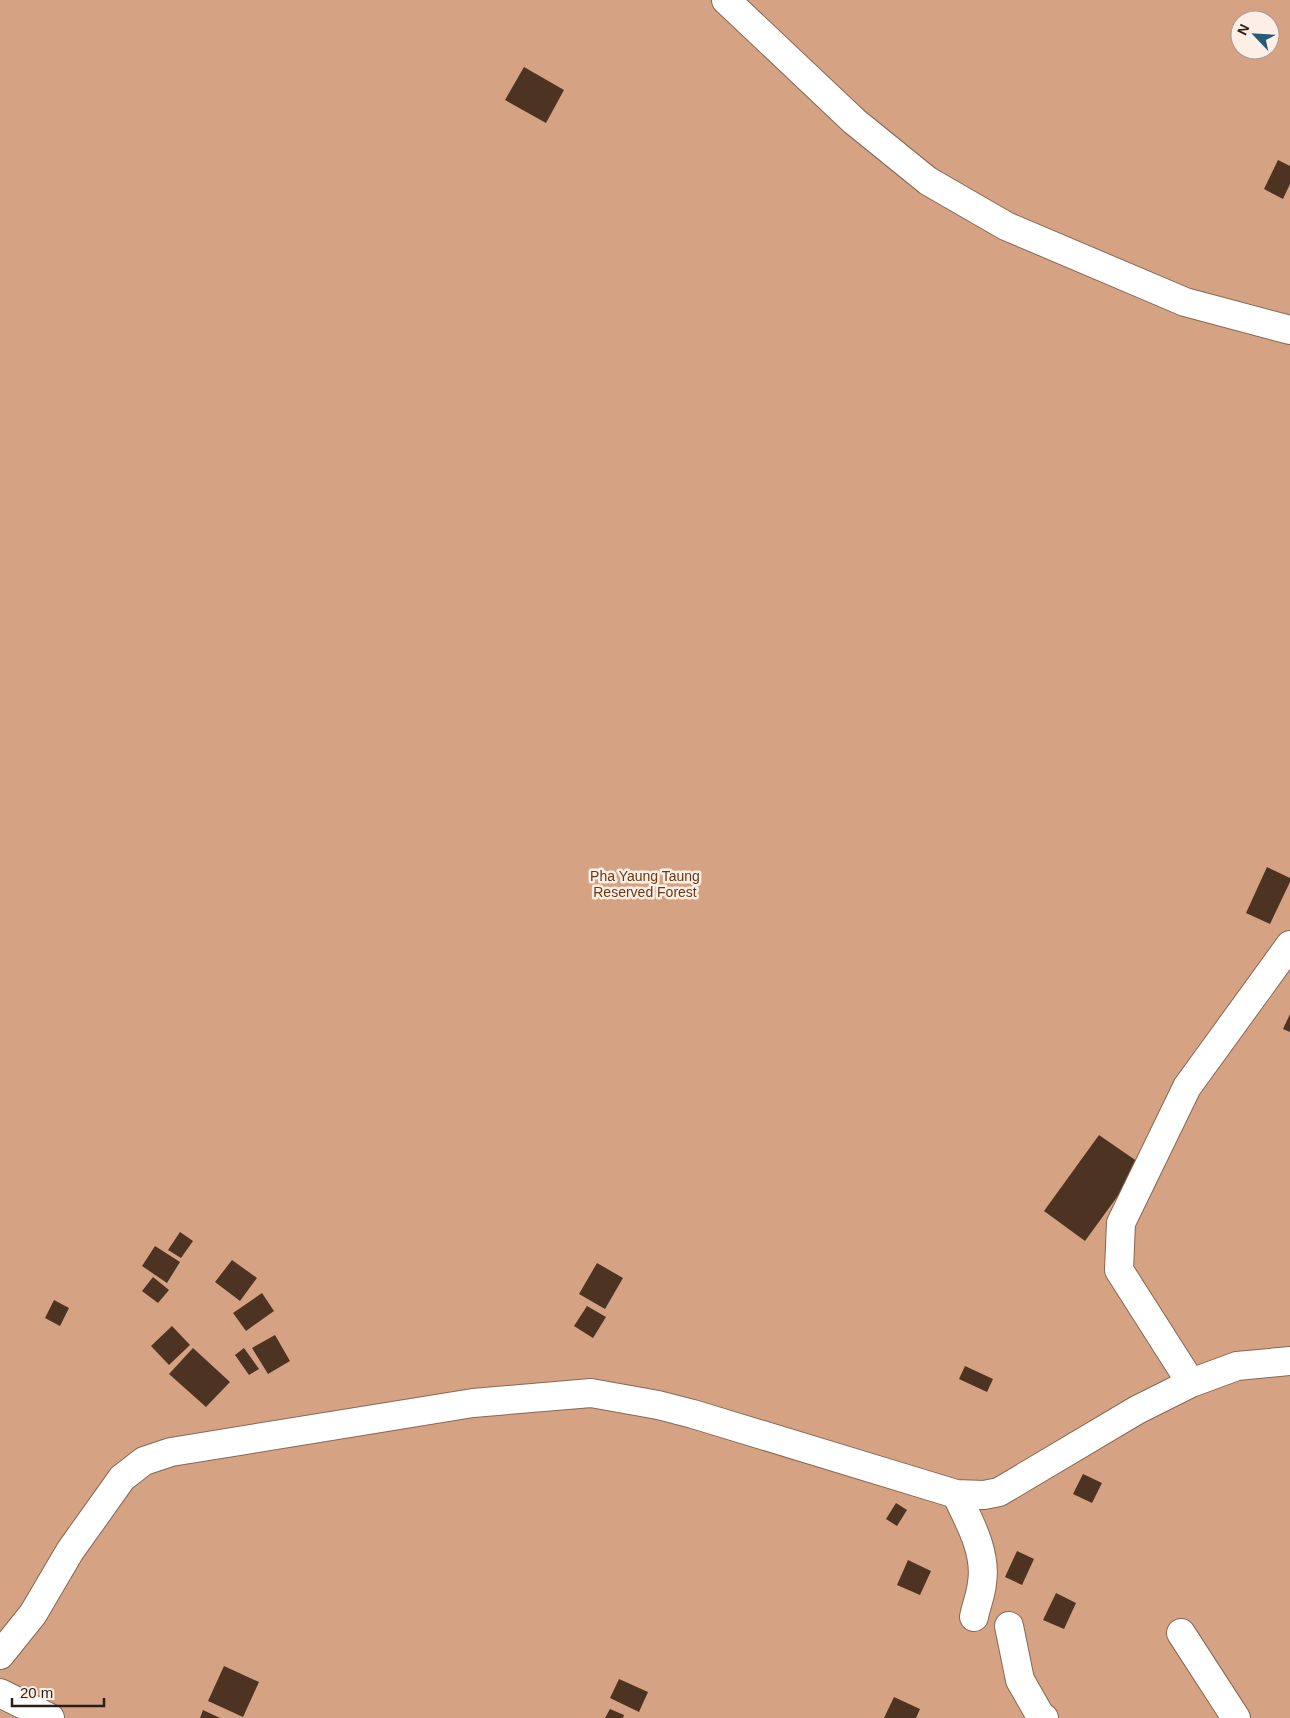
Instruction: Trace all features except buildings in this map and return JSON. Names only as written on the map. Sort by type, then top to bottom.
[{"type":"street","points":[[726,0],[854,121],[928,181],[1006,226],[1185,302],[1290,330]]},
{"type":"street","points":[[1191,1383],[1119,1270],[1121,1223],[1187,1087],[1290,945]]},
{"type":"street","points":[[0,1654],[32,1614],[70,1551],[122,1478],[144,1461],[171,1452],[472,1403],[591,1393],[649,1403],[693,1414],[956,1494],[984,1495],[999,1492],[1137,1410],[1191,1383],[1237,1366],[1290,1361]]},
{"type":"street","points":[[956,1494],[976,1537],[981,1560],[983,1582],[974,1617]]},
{"type":"street","points":[[1009,1626],[1020,1680],[1041,1717],[1044,1718]]},
{"type":"street","points":[[1181,1633],[1236,1718]]},
{"type":"street","points":[[0,1692],[50,1718]]},
{"type":"green space","name":"Pha Yaung Taung Reserved Forest","points":[[0,0],[1290,0],[1290,1718],[0,1718]]}]
